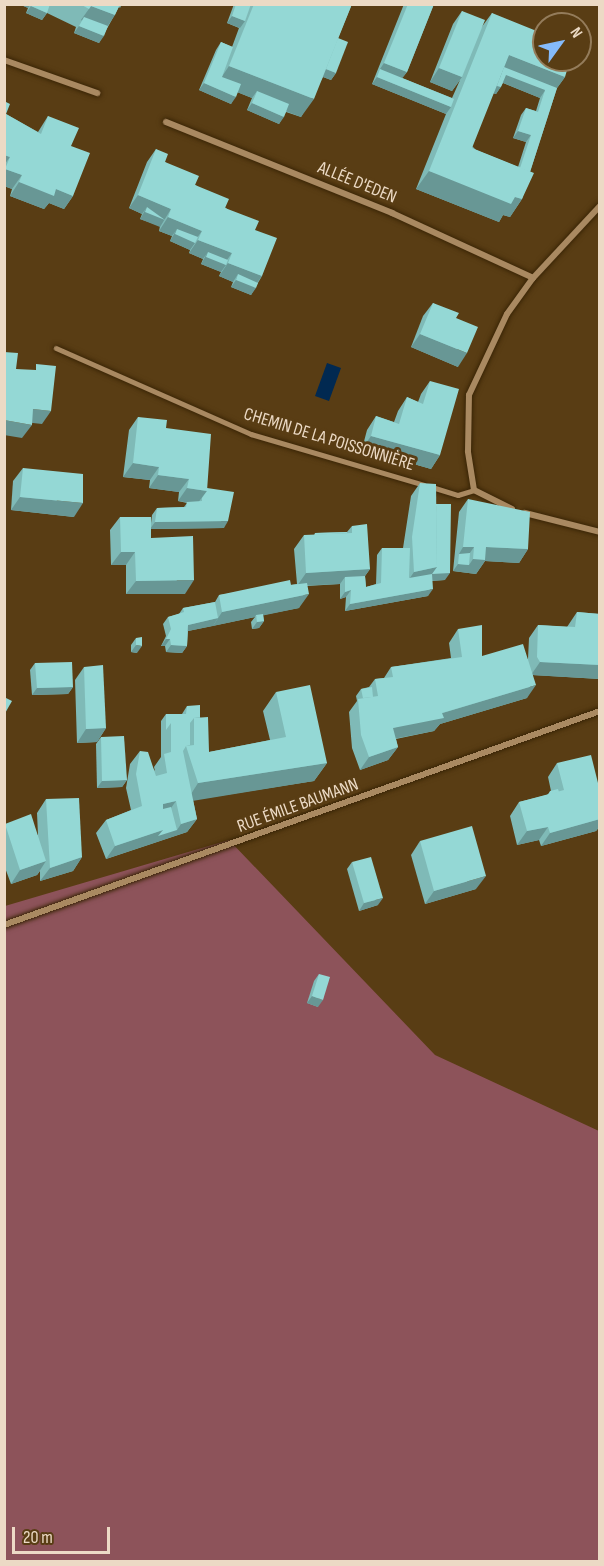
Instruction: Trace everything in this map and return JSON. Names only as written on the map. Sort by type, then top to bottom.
[{"type":"street","points":[[4,60],[97,93]]},
{"type":"street","name":"ALLÉE D'EDEN","points":[[166,122],[392,213],[533,278]]},
{"type":"street","points":[[600,206],[533,278],[507,314],[469,395],[468,451],[474,490],[508,508],[600,532]]},
{"type":"street","name":"RUE ÉMILE BAUMANN","points":[[4,925],[600,711]]},
{"type":"lane","name":"CHEMIN DE LA POISSONNIÈRE","points":[[56,348],[250,434],[458,495],[474,490]]},
{"type":"shaded area","points":[[229,840],[435,1055],[599,1131],[599,1561],[5,1562],[5,906]]},
{"type":"water","points":[[327,363],[341,368],[329,401],[315,396]]},
{"type":"building","points":[[32,4],[50,4],[47,13],[31,6]]},
{"type":"building","points":[[80,4],[120,4],[115,15],[91,6],[89,9]]},
{"type":"building","points":[[236,4],[251,4],[245,21],[232,16]]},
{"type":"building","points":[[254,4],[352,4],[314,99],[229,66]]},
{"type":"building","points":[[408,4],[434,4],[407,72],[384,63]]},
{"type":"building","points":[[462,11],[485,20],[462,77],[439,68]]},
{"type":"building","points":[[492,13],[532,29],[532,64],[509,55],[472,148],[534,173],[522,199],[515,197],[511,204],[429,171]]},
{"type":"building","points":[[84,17],[108,26],[104,36],[79,26]]},
{"type":"building","points":[[338,38],[348,42],[336,73],[326,69]]},
{"type":"building","points":[[221,42],[233,47],[222,77],[241,84],[236,97],[204,83]]},
{"type":"building","points":[[504,67],[557,88],[530,172],[520,168],[531,135],[518,131],[526,108],[538,112],[545,90],[506,75],[501,87],[497,86]]},
{"type":"building","points":[[380,69],[454,99],[451,107],[377,77]]},
{"type":"building","points":[[552,72],[566,72],[565,77]]},
{"type":"building","points":[[257,91],[289,104],[284,117],[252,103]]},
{"type":"building","points":[[4,101],[10,104],[6,114],[41,134],[48,116],[79,128],[71,146],[90,153],[73,196],[56,189],[54,196],[19,182],[22,175],[5,169],[10,157],[4,155]]},
{"type":"building","points":[[156,149],[168,154],[165,162],[199,176],[195,185],[229,199],[225,208],[259,221],[255,230],[277,238],[262,276],[228,263],[232,253],[198,240],[202,231],[168,217],[171,209],[138,195]]},
{"type":"building","points":[[147,207],[165,220],[145,212]]},
{"type":"building","points":[[177,229],[198,237],[195,243],[175,234]]},
{"type":"building","points":[[208,252],[228,260],[226,265],[206,257]]},
{"type":"building","points":[[238,274],[258,283],[256,288],[236,280]]},
{"type":"building","points":[[433,303],[459,313],[456,318],[478,327],[467,353],[420,334]]},
{"type":"building","points":[[4,352],[18,353],[16,369],[36,370],[36,364],[56,366],[51,411],[33,409],[32,425],[4,420]]},
{"type":"building","points":[[430,381],[459,389],[440,455],[371,436],[376,416],[399,424],[407,397],[423,404]]},
{"type":"building","points":[[138,417],[167,420],[166,428],[211,434],[207,491],[187,488],[189,479],[158,475],[159,467],[133,463]]},
{"type":"building","points":[[23,468],[83,474],[83,503],[20,497]]},
{"type":"building","points":[[420,483],[436,484],[437,567],[414,572],[412,537]]},
{"type":"building","points":[[207,488],[234,492],[228,521],[155,522],[157,508],[186,507],[187,502],[202,501]]},
{"type":"building","points":[[468,499],[530,512],[528,549],[486,547],[485,560],[473,559],[474,547],[463,547]]},
{"type":"building","points":[[436,504],[451,504],[450,573],[432,574],[437,567]]},
{"type":"building","points":[[120,517],[151,517],[151,538],[193,536],[194,580],[136,581],[135,552],[121,552]]},
{"type":"building","points":[[367,524],[370,569],[306,573],[304,535],[352,533],[352,526]]},
{"type":"building","points":[[315,533],[347,533],[315,535]]},
{"type":"building","points":[[382,548],[410,548],[409,578],[432,574],[433,589],[350,604],[351,590],[345,592],[345,577],[365,576],[366,587],[381,583]]},
{"type":"building","points":[[470,553],[469,565],[458,564],[459,554]]},
{"type":"building","points":[[290,580],[291,585],[307,583],[309,594],[222,612],[219,595]]},
{"type":"building","points":[[215,602],[218,618],[188,625],[187,646],[171,645],[170,639],[166,639],[171,629],[168,617],[184,612],[183,608]]},
{"type":"building","points":[[577,612],[600,614],[600,665],[540,662],[537,657],[538,625],[575,627]]},
{"type":"building","points":[[263,614],[264,621],[257,622],[256,615]]},
{"type":"building","points":[[482,625],[482,656],[523,644],[536,685],[442,713],[444,718],[393,728],[398,747],[369,757],[361,735],[358,699],[378,696],[375,679],[393,677],[391,667],[462,657],[458,629]]},
{"type":"building","points":[[142,637],[142,646],[136,645],[136,638]]},
{"type":"building","points":[[72,662],[73,687],[37,688],[35,663]]},
{"type":"building","points":[[103,665],[106,728],[86,729],[84,667]]},
{"type":"building","points":[[310,685],[327,763],[198,783],[186,746],[194,745],[194,718],[208,717],[209,752],[286,737],[276,692]]},
{"type":"building","points":[[372,687],[373,697],[363,698],[361,689]]},
{"type":"building","points":[[4,697],[12,701],[4,715]]},
{"type":"building","points":[[200,705],[200,717],[194,718],[190,723],[171,723],[166,730],[166,714],[186,714],[187,706]]},
{"type":"building","points":[[171,723],[190,723],[190,745],[186,746],[183,751],[197,819],[181,824],[176,801],[163,804],[163,830],[115,846],[106,820],[142,806],[136,774],[140,751],[148,752],[156,776],[167,773],[164,754],[171,752]]},
{"type":"building","points":[[124,736],[127,780],[102,781],[101,737]]},
{"type":"building","points":[[591,755],[600,791],[600,819],[550,833],[548,827],[527,831],[519,802],[564,790],[557,763]]},
{"type":"building","points":[[558,789],[559,792],[548,795],[550,791]]},
{"type":"building","points":[[79,798],[82,857],[50,868],[46,799]]},
{"type":"building","points":[[171,807],[177,830],[158,836],[163,830],[163,809]]},
{"type":"building","points":[[31,814],[46,861],[20,870],[5,824]]},
{"type":"building","points":[[472,826],[486,876],[434,891],[420,841]]},
{"type":"building","points":[[371,857],[383,898],[364,903],[352,862]]},
{"type":"building","points":[[319,974],[330,977],[323,1000],[312,996]]}]
